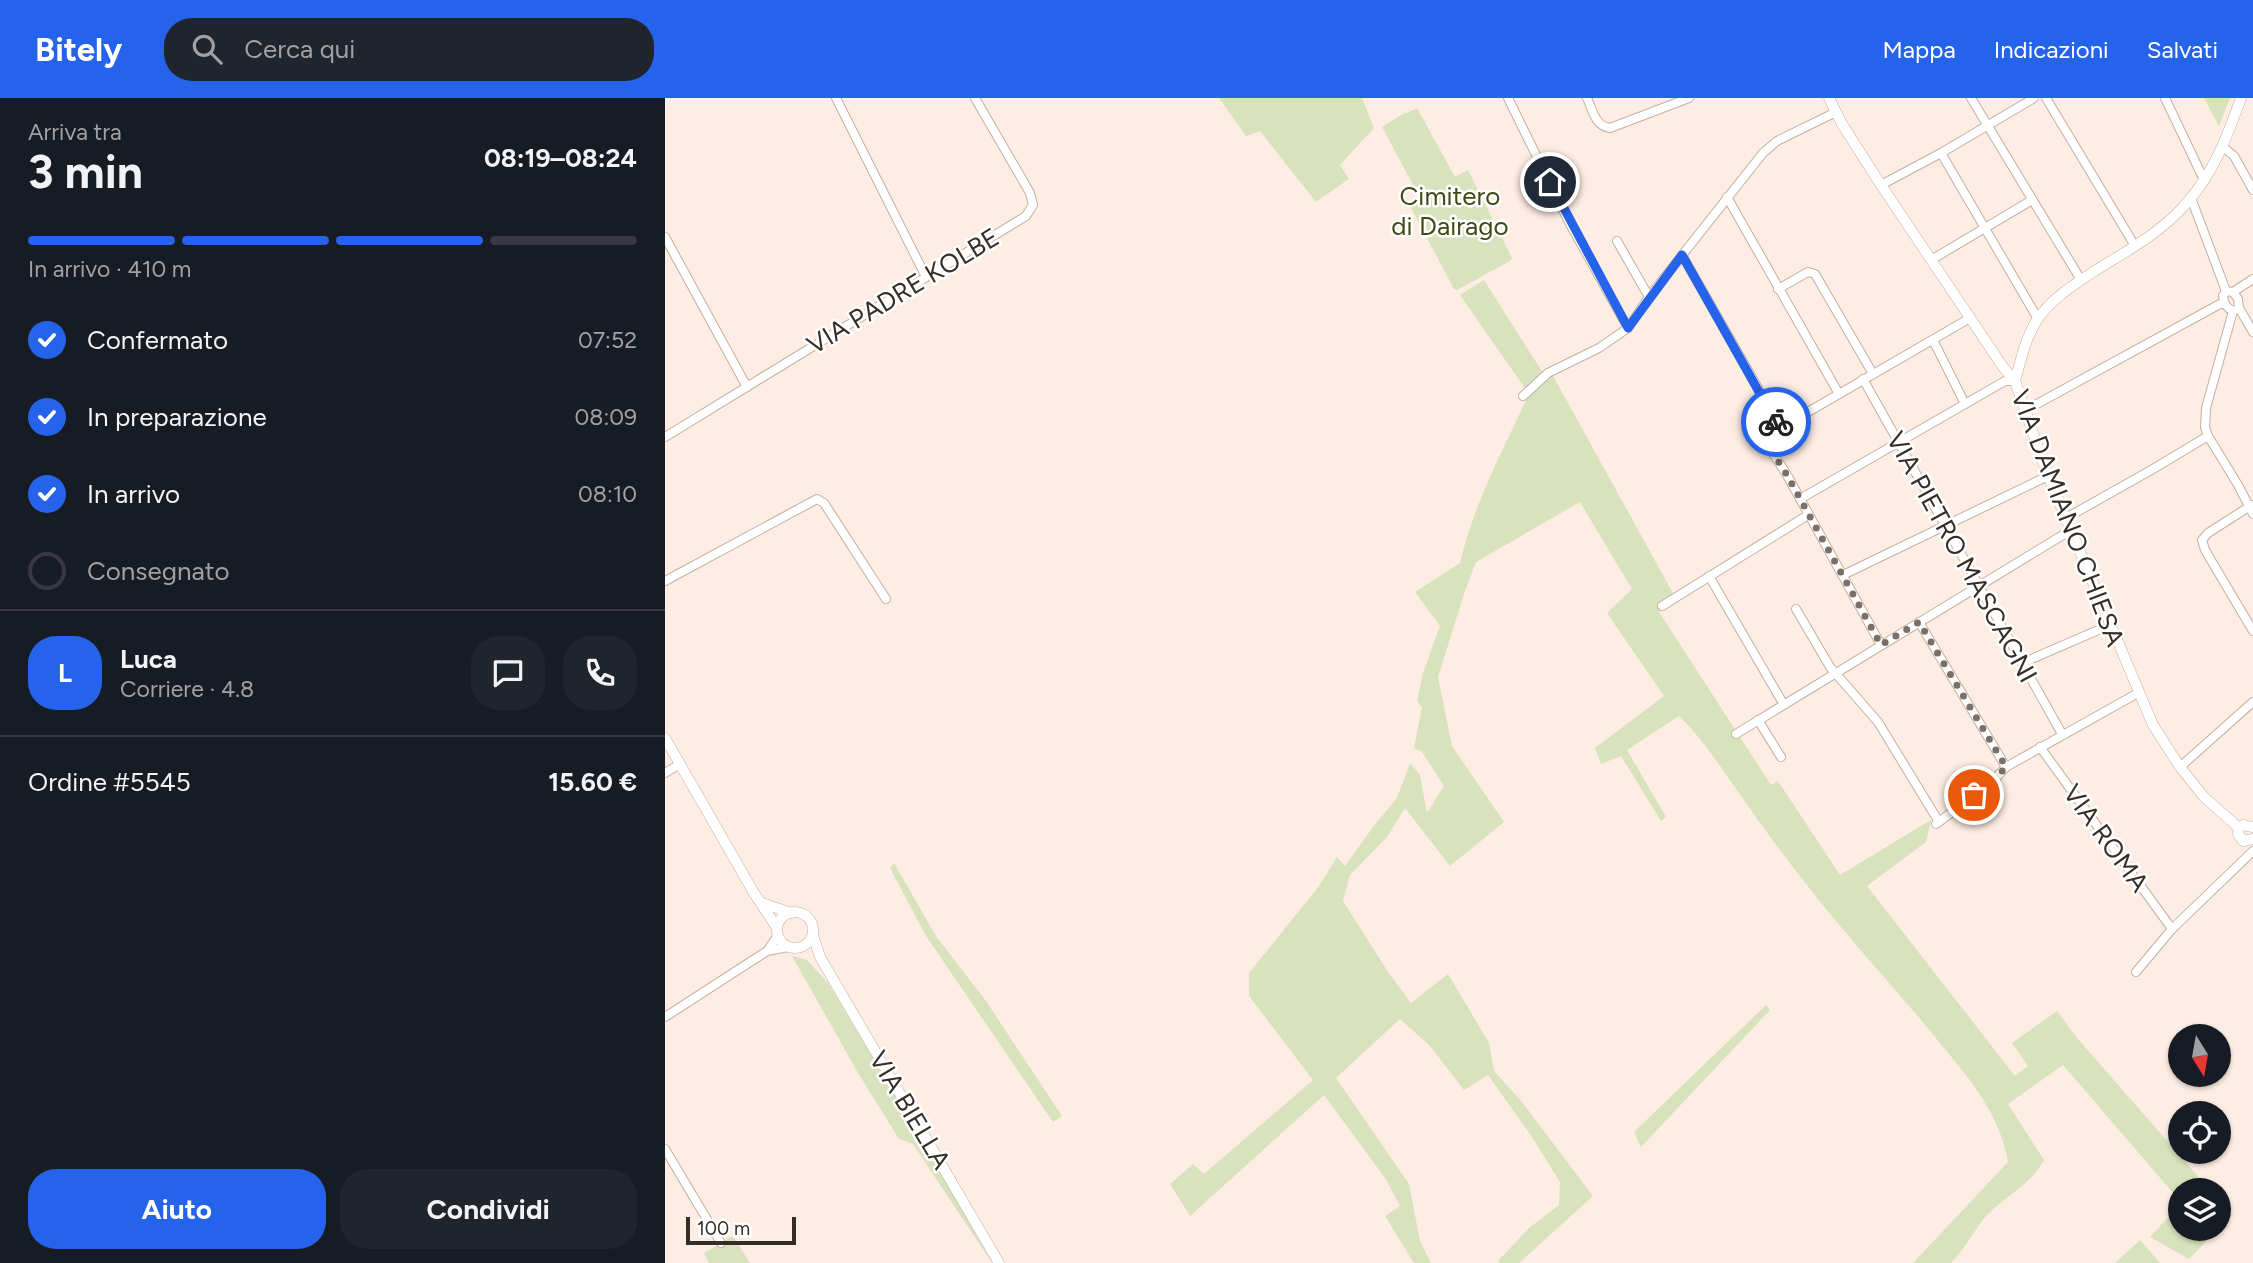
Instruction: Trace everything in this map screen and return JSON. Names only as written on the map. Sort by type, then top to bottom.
[{"type":"street","points":[[836,98],[926,276]]},
{"type":"street","name":"VIA PADRE KOLBE","points":[[665,437],[1026,216],[1033,205],[1030,192],[975,98]]},
{"type":"street","points":[[1508,98],[1570,224],[1628,328]]},
{"type":"street","points":[[1587,98],[1598,123],[1602,127],[1610,128],[1689,98]]},
{"type":"street","name":"VIA DAMIANO CHIESA","points":[[1829,98],[1881,185],[2015,381],[2047,476],[2153,725],[2180,767],[2204,797],[2239,828],[2239,837],[2252,846]]},
{"type":"street","points":[[1971,98],[2081,280]]},
{"type":"street","points":[[1881,185],[2034,98]]},
{"type":"street","points":[[2046,98],[2134,246]]},
{"type":"street","points":[[2165,98],[2204,180]]},
{"type":"street","points":[[1800,499],[2005,381],[2015,381],[2024,346],[2038,319],[2058,296],[2158,230],[2191,198],[2223,147],[2241,98]]},
{"type":"street","points":[[1523,396],[1548,373],[1599,348],[1628,328],[1756,160],[1777,141],[1836,112]]},
{"type":"street","points":[[2223,147],[2234,156],[2253,190]]},
{"type":"street","points":[[1941,153],[2038,319]]},
{"type":"street","points":[[1727,197],[1839,394]]},
{"type":"street","points":[[2191,198],[2229,291],[2239,303],[2207,408],[2206,427],[2208,436],[2252,508],[2208,533],[2203,540],[2204,550],[2253,631]]},
{"type":"street","points":[[1931,260],[2032,200]]},
{"type":"street","points":[[665,237],[747,387]]},
{"type":"street","points":[[1617,241],[1649,297]]},
{"type":"street","points":[[1682,255],[1779,429]]},
{"type":"street","points":[[1778,289],[1808,272],[1815,274],[1873,374]]},
{"type":"street","points":[[2225,304],[2223,296],[2253,279]]},
{"type":"street","points":[[2024,411],[2220,304],[2236,309],[2253,332]]},
{"type":"street","points":[[1881,645],[1767,444],[1767,438],[1863,379],[1971,318]]},
{"type":"street","points":[[1933,340],[1965,404]]},
{"type":"street","name":"VIA PIETRO MASCAGNI","points":[[1863,379],[2062,734]]},
{"type":"street","points":[[2066,517],[2208,436]]},
{"type":"street","points":[[1843,575],[2047,476]]},
{"type":"street","points":[[665,581],[817,499],[824,503],[886,599]]},
{"type":"street","points":[[1662,606],[1808,516]]},
{"type":"street","points":[[1736,734],[2071,530]]},
{"type":"street","points":[[1709,576],[1784,705]]},
{"type":"street","points":[[1796,609],[1836,673],[1878,722],[1937,823],[1992,782],[2006,767],[2138,693]]},
{"type":"street","points":[[1919,622],[2006,767]]},
{"type":"street","points":[[2022,663],[2109,625]]},
{"type":"street","points":[[2180,767],[2253,702]]},
{"type":"street","points":[[1758,720],[1781,757]]},
{"type":"street","points":[[665,738],[762,903],[780,940],[787,947]]},
{"type":"street","name":"VIA ROMA","points":[[2040,747],[2172,929]]},
{"type":"street","points":[[665,773],[680,764]]},
{"type":"street","points":[[2239,828],[2246,824],[2253,827]]},
{"type":"street","points":[[2136,972],[2172,929],[2252,846]]},
{"type":"street","points":[[665,1017],[767,951],[807,945],[813,935],[813,925],[807,916],[762,903]]},
{"type":"street","points":[[767,951],[778,932],[782,918],[791,913]]},
{"type":"street","name":"VIA BIELLA","points":[[813,935],[820,957],[999,1263]]},
{"type":"street","points":[[801,947],[820,957]]},
{"type":"street","points":[[665,1149],[721,1243]]},
{"type":"green space","points":[[1219,98],[1362,98],[1374,128],[1340,165],[1349,179],[1316,202],[1260,131],[1246,136]]},
{"type":"green space","points":[[2204,98],[2230,98],[2219,126]]},
{"type":"green space","name":"Cimitero di Dairago","points":[[1417,108],[1455,177],[1468,170],[1512,258],[1457,290],[1454,289],[1408,202],[1419,196],[1382,127]]},
{"type":"green space","points":[[1484,280],[1543,373],[1552,374],[1674,595],[1668,598],[1659,612],[1771,785],[1778,781],[1840,875],[1931,820],[1926,842],[1867,886],[2015,1076],[2028,1066],[2012,1043],[2057,1011],[2077,1038],[2168,1142],[2168,1164],[2187,1164],[2200,1178],[2168,1178],[2168,1187],[2063,1065],[2008,1104],[2044,1160],[2039,1168],[2026,1183],[1988,1214],[1951,1263],[1913,1263],[2008,1162],[1997,1125],[1979,1092],[1814,894],[1705,746],[1679,716],[1627,750],[1666,817],[1661,821],[1621,756],[1601,764],[1595,748],[1664,696],[1607,613],[1632,589],[1580,502],[1476,562],[1438,677],[1452,746],[1504,822],[1450,866],[1405,808],[1387,837],[1350,875],[1343,901],[1411,1003],[1448,974],[1489,1043],[1494,1071],[1522,1102],[1593,1196],[1519,1263],[1499,1263],[1529,1228],[1559,1205],[1560,1182],[1488,1075],[1464,1090],[1430,1046],[1400,1019],[1336,1078],[1409,1184],[1420,1241],[1431,1263],[1414,1263],[1385,1216],[1400,1206],[1385,1178],[1324,1095],[1190,1216],[1170,1184],[1193,1164],[1204,1174],[1313,1080],[1249,996],[1249,973],[1319,886],[1337,857],[1345,866],[1397,798],[1410,763],[1420,775],[1427,813],[1444,786],[1422,752],[1414,748],[1422,707],[1417,701],[1423,673],[1440,626],[1415,592],[1460,563],[1481,498],[1529,394],[1460,295]]},
{"type":"green space","points":[[894,863],[936,936],[986,1001],[1062,1116],[1053,1122],[926,936],[890,868]]},
{"type":"green space","points":[[792,956],[807,960],[828,983],[992,1263],[913,1144],[899,1139]]},
{"type":"green space","points":[[1766,1005],[1770,1010],[1641,1147],[1634,1132]]},
{"type":"green space","points":[[2168,1218],[2168,1241],[2206,1241],[2189,1259],[2150,1237]]},
{"type":"green space","points":[[733,1236],[750,1263],[709,1263],[704,1253]]},
{"type":"green space","points":[[2140,1240],[2160,1263],[2115,1263]]},
{"type":"way so far","points":[[1776,422],[1779,429],[1770,434],[1767,444],[1787,475],[1881,645],[1919,622],[2006,767],[1974,795]]},
{"type":"route","points":[[1550,182],[1570,224],[1628,328],[1682,255],[1776,422]]}]
